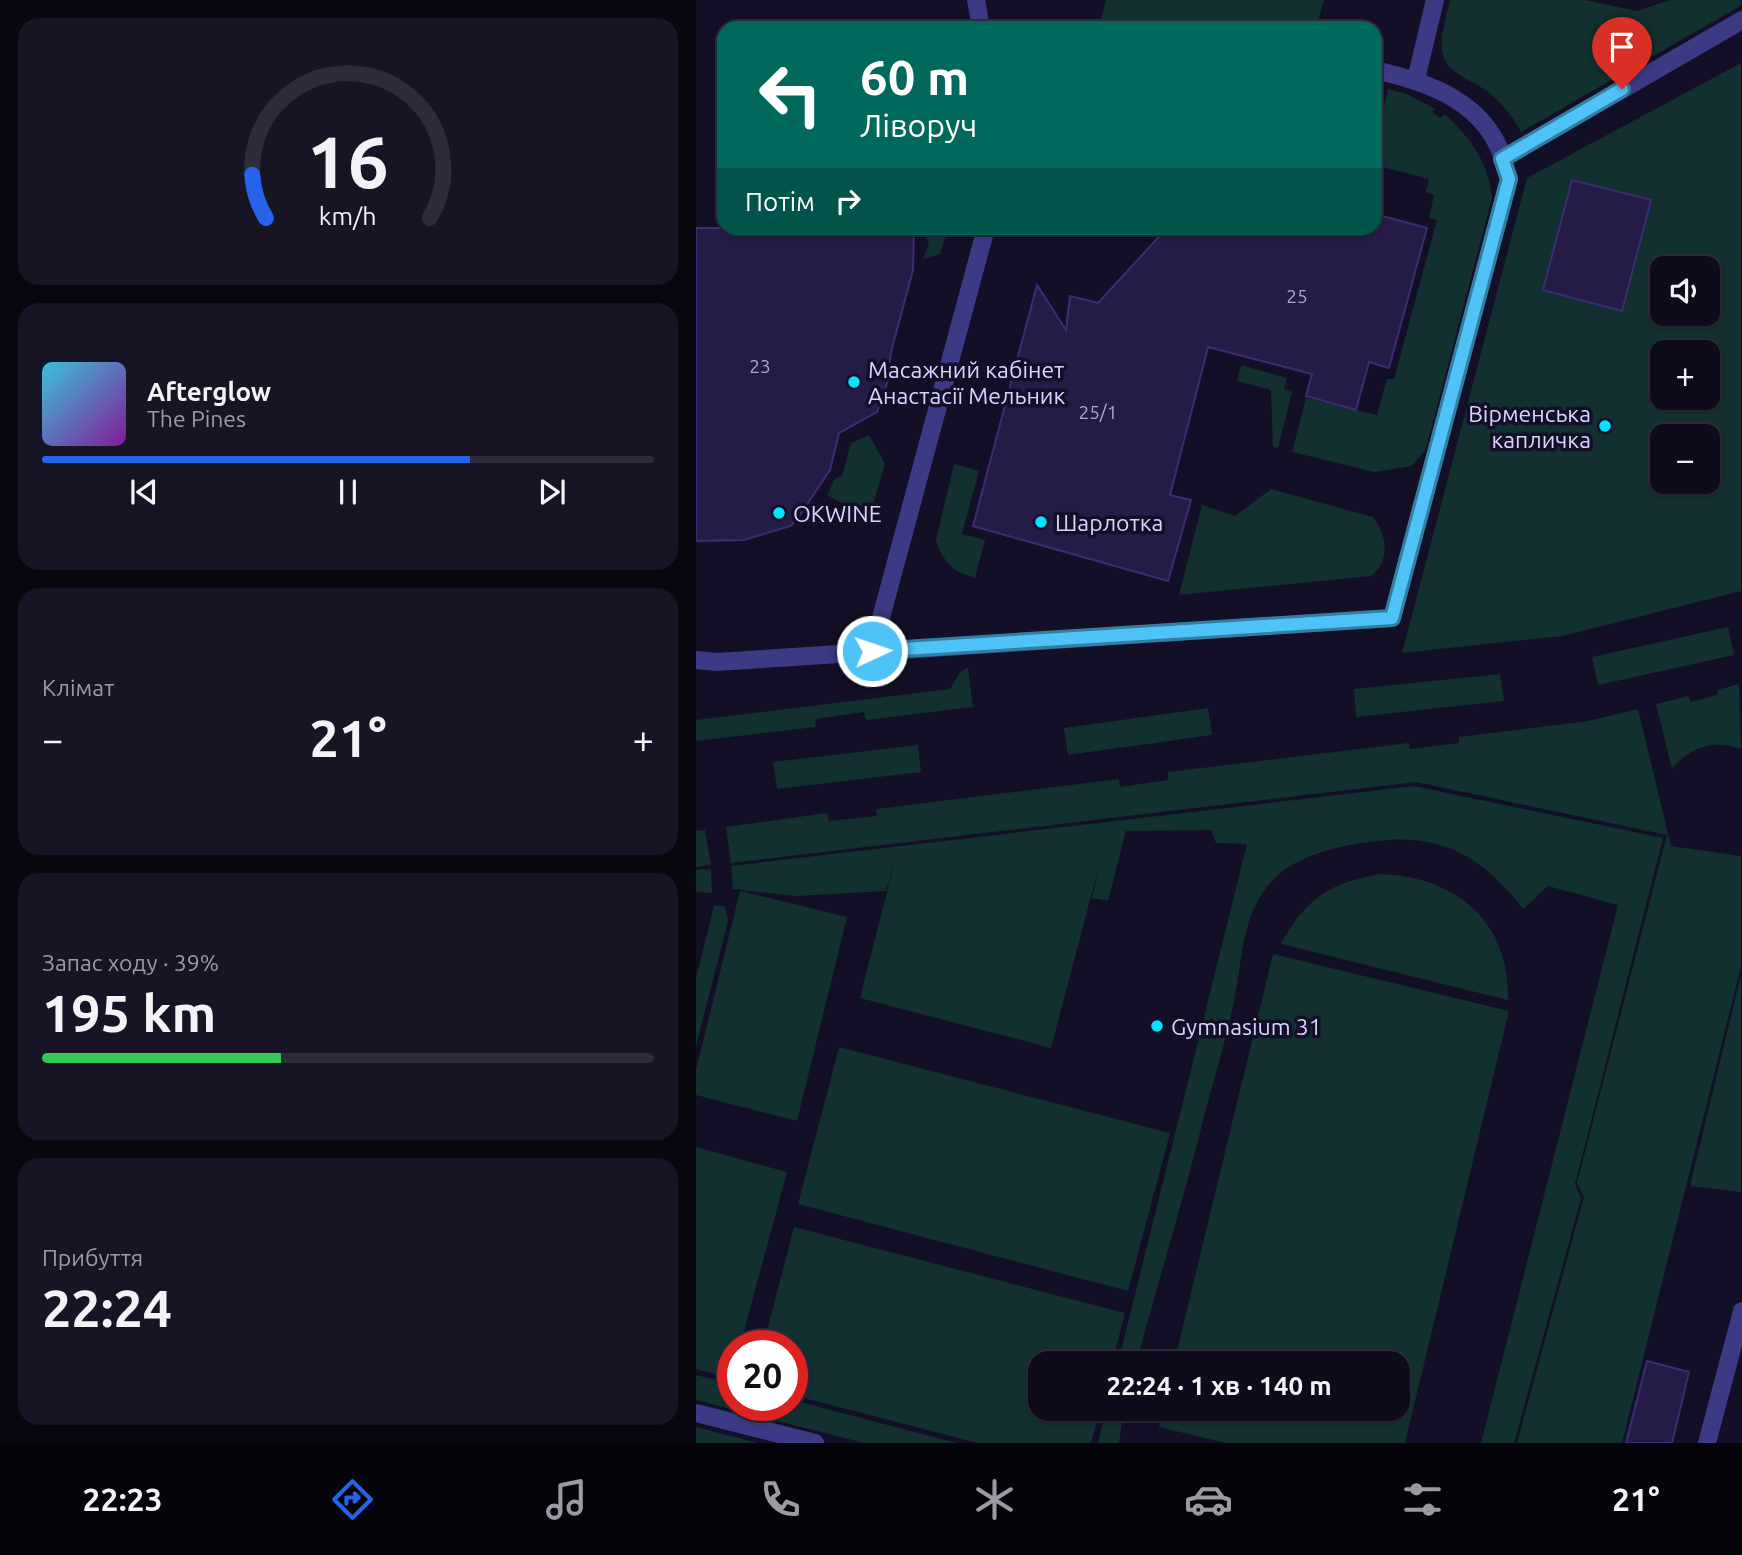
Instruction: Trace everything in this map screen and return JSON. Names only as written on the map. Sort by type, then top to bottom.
[{"type":"lane","points":[[976,0],[980,21]]},
{"type":"lane","points":[[1416,79],[1435,0]]},
{"type":"lane","points":[[1502,159],[1741,20]]},
{"type":"lane","points":[[696,660],[717,662],[1392,618],[1509,179],[1499,147],[1479,119],[1451,96],[1416,79],[1382,72]]},
{"type":"lane","points":[[872,651],[984,235]]},
{"type":"lane","points":[[1707,1443],[1741,1311]]},
{"type":"lane","points":[[696,1413],[815,1443]]},
{"type":"green space","points":[[1106,0],[1324,0],[1318,21],[1101,21]]},
{"type":"green space","points":[[1450,0],[1585,0],[1637,11],[1670,0],[1741,0],[1742,5],[1521,132],[1508,112],[1491,94],[1447,64],[1442,44]]},
{"type":"green space","points":[[1741,63],[1741,591],[1562,636],[1402,653],[1527,178]]},
{"type":"green space","points":[[1388,89],[1407,94],[1435,109],[1432,112],[1440,118],[1445,114],[1477,151],[1487,172],[1492,198],[1426,449],[1412,466],[1374,472],[1292,452],[1306,398],[1377,415],[1387,379],[1394,379],[1437,220],[1429,218],[1434,195],[1426,192],[1429,179],[1382,167],[1382,115]]},
{"type":"green space","points":[[924,235],[946,235],[940,254],[923,259],[929,243]]},
{"type":"green space","points":[[1241,365],[1287,378],[1284,389],[1292,392],[1278,448],[1273,447],[1271,390],[1237,381]]},
{"type":"green space","points":[[869,435],[885,464],[869,518],[827,495],[835,478],[842,476],[851,443]]},
{"type":"green space","points":[[954,464],[979,471],[962,534],[985,540],[975,578],[950,565],[936,540]]},
{"type":"green space","points":[[1271,489],[1373,517],[1378,524],[1385,548],[1382,563],[1377,570],[1371,576],[1179,595],[1202,505],[1235,516]]},
{"type":"green space","points":[[1728,627],[1734,655],[1598,685],[1592,657]]},
{"type":"green space","points":[[968,668],[973,707],[866,720],[864,712],[815,719],[816,727],[696,741],[696,720],[950,689],[960,672]]},
{"type":"green space","points":[[1500,674],[1504,701],[1356,717],[1354,689]]},
{"type":"green space","points":[[1739,684],[1741,749],[1722,745],[1703,747],[1686,755],[1672,769],[1656,704],[1689,696],[1691,702],[1717,695],[1717,690]]},
{"type":"green space","points":[[1208,708],[1212,735],[1068,755],[1064,728]]},
{"type":"green space","points":[[1638,709],[1671,846],[1741,856],[1741,966],[1622,1443],[1517,1443],[1584,1197],[1577,1183],[1667,835],[1416,782],[731,863],[726,827],[827,813],[829,821],[877,816],[876,809],[1119,779],[1120,787],[1168,780],[1168,772],[1409,743],[1410,749],[1459,743],[1459,737],[1588,721]]},
{"type":"green space","points":[[918,745],[921,772],[777,789],[773,762]]},
{"type":"green space","points":[[1414,786],[1663,838],[1575,1184],[1581,1198],[1514,1443],[1481,1443],[1618,905],[1548,886],[1523,909],[1495,878],[1465,856],[1448,848],[1411,840],[1374,841],[1325,851],[1295,863],[1282,872],[1262,893],[1250,918],[1227,1033],[1139,1351],[1121,1351],[1247,844],[1216,843],[1211,830],[1126,831],[1108,901],[1092,898],[1099,866],[1051,1048],[860,998],[895,860],[886,891],[796,896],[733,889],[731,866]]},
{"type":"green space","points":[[705,830],[711,865],[696,867],[696,831]]},
{"type":"green space","points":[[711,869],[712,893],[696,892],[696,870]]},
{"type":"green space","points":[[1381,874],[1408,877],[1433,884],[1455,894],[1473,909],[1488,926],[1499,947],[1506,972],[1508,1000],[1281,944],[1300,915],[1321,895],[1347,882]]},
{"type":"green space","points":[[740,891],[847,917],[797,1121],[696,1095],[696,1070]]},
{"type":"green space","points":[[714,906],[725,906],[728,921],[696,1046],[696,978]]},
{"type":"green space","points":[[1273,954],[1509,1011],[1405,1443],[1225,1443],[1159,1427],[1160,1421],[1410,1421],[1410,1351],[1177,1351]]},
{"type":"green space","points":[[1741,975],[1741,1192],[1690,1186]]},
{"type":"green space","points":[[839,1047],[1170,1133],[1128,1291],[798,1204]]},
{"type":"green space","points":[[696,1147],[787,1172],[744,1330],[717,1330],[717,1374],[696,1369]]},
{"type":"green space","points":[[794,1227],[1125,1313],[1115,1351],[1028,1351],[1028,1421],[1097,1421],[1091,1443],[978,1443],[808,1399],[808,1330],[767,1330]]},
{"type":"green space","points":[[696,1375],[717,1380],[717,1405],[696,1400]]},
{"type":"green space","points":[[808,1404],[957,1443],[864,1443],[778,1421],[808,1421]]},
{"type":"green space","points":[[1103,1421],[1122,1421],[1119,1443],[1098,1443]]},
{"type":"green space","points":[[696,1427],[758,1443],[696,1443]]},
{"type":"building","points":[[1572,180],[1651,200],[1622,311],[1543,290]]},
{"type":"building","points":[[1382,216],[1427,228],[1389,368],[1369,362],[1356,410],[1306,396],[1312,374],[1208,347],[1170,495],[1191,500],[1168,581],[973,526],[1037,285],[1066,330],[1070,296],[1098,303],[1161,235],[1382,235]]},
{"type":"building","points":[[696,228],[717,228],[717,235],[914,235],[913,270],[891,352],[888,380],[877,412],[839,433],[830,470],[790,526],[744,540],[696,541]]},
{"type":"building","points":[[1647,1361],[1689,1372],[1672,1443],[1626,1443]]},
{"type":"place","name":"Масажний кабінет Анастасії Мельник","points":[[854,382]]},
{"type":"place","name":"Вірменська капличка","points":[[1605,426]]},
{"type":"place","name":"OKWINE","points":[[779,513]]},
{"type":"place","name":"Шарлотка","points":[[1041,522]]},
{"type":"place","name":"Gymnasium 31","points":[[1157,1026]]},
{"type":"route","points":[[872,651],[1392,618],[1509,179],[1502,159],[1622,89]]}]
